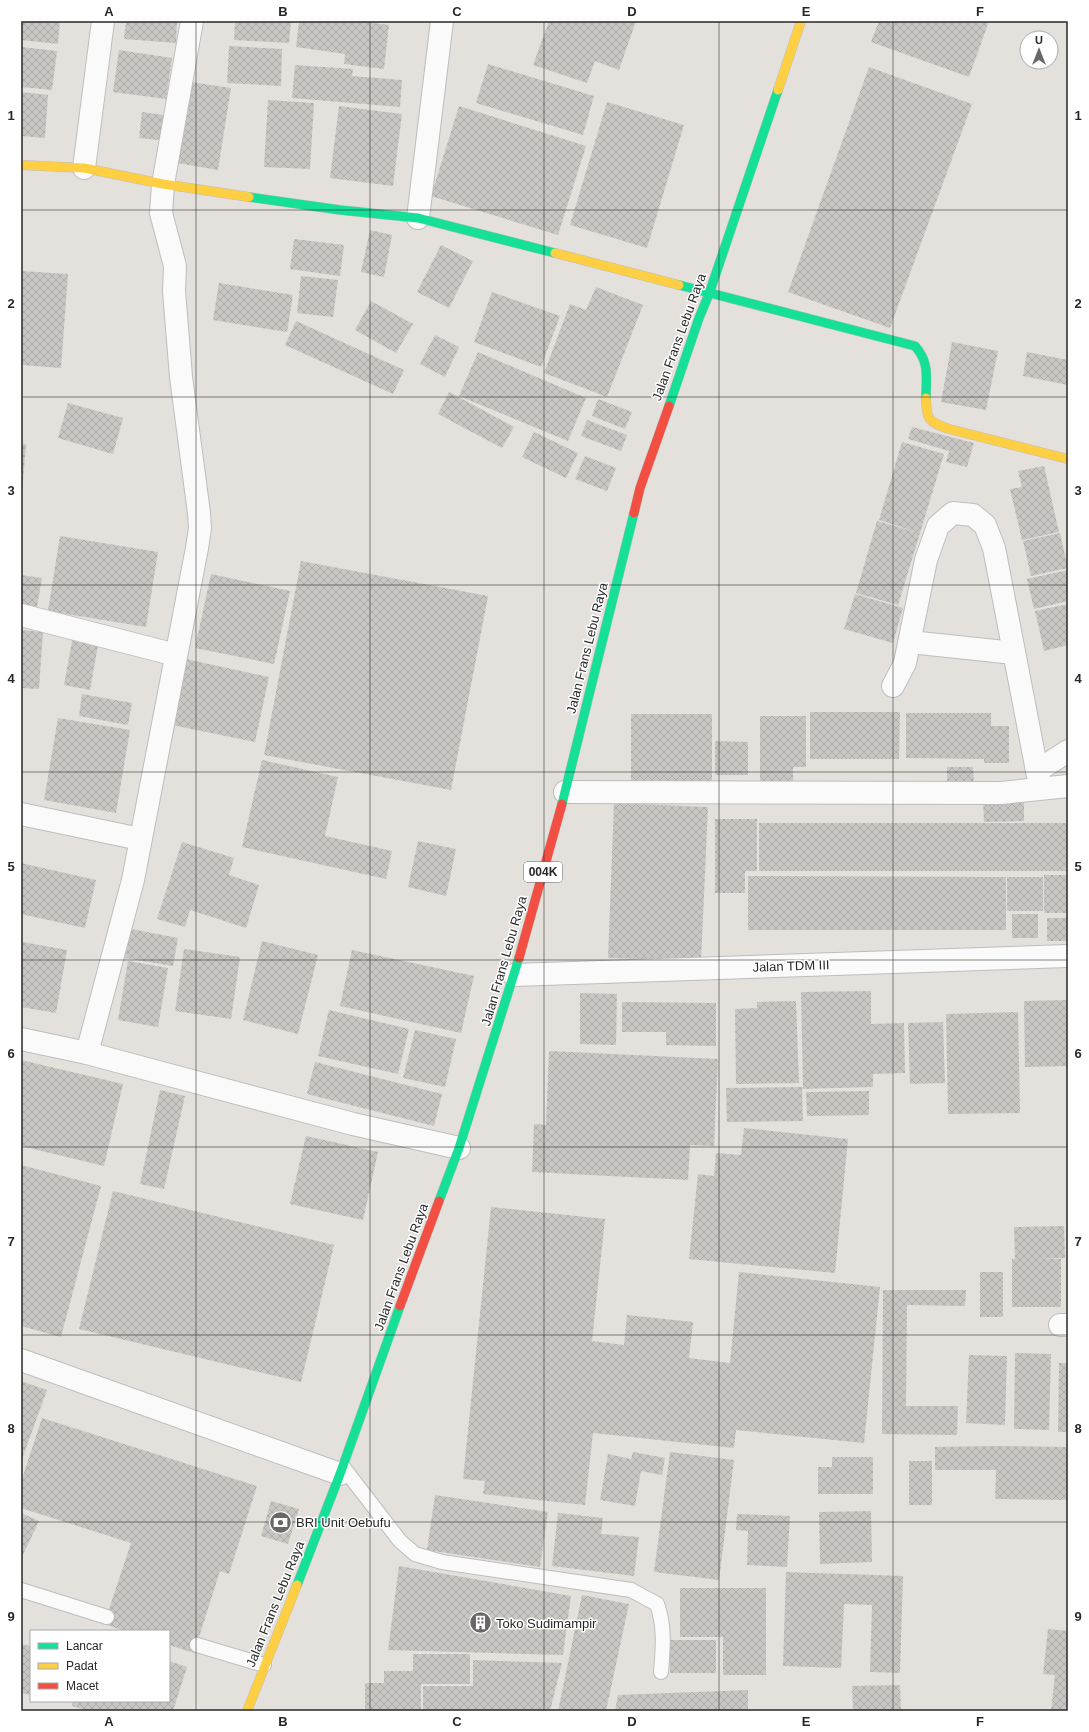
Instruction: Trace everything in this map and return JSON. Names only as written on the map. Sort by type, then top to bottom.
[{"type":"main road","name":"Jalan Frans Lebu Raya","points":[[246,1711],[342,1471],[413,1268],[459,1148],[514,975],[565,792],[640,488],[699,318],[709,294],[801,21]]},
{"type":"main road","points":[[21,165],[84,168],[163,184],[340,210],[418,218],[914,346],[923,355],[926,365],[926,414],[932,423],[949,429],[1068,459]]},
{"type":"street","points":[[84,168],[103,21]]},
{"type":"street","points":[[87,1054],[133,880],[200,528],[181,377],[174,291],[175,266],[161,213],[163,184],[192,21]]},
{"type":"street","points":[[418,218],[442,21]]},
{"type":"street","points":[[893,686],[905,663],[926,560],[938,526],[953,513],[973,515],[985,525],[994,548],[1039,780]]},
{"type":"street","points":[[21,615],[176,655]]},
{"type":"street","points":[[910,642],[1014,653]]},
{"type":"street","points":[[565,792],[1001,793],[1039,780],[1068,751]]},
{"type":"street","points":[[1039,780],[1068,786]]},
{"type":"street","points":[[21,814],[140,839]]},
{"type":"street","name":"Jalan TDM III","points":[[514,975],[1068,956]]},
{"type":"street","points":[[21,1039],[87,1054],[352,1124],[459,1148]]},
{"type":"street","points":[[21,1360],[342,1471]]},
{"type":"lane","points":[[342,1471],[400,1541],[415,1554],[442,1562],[630,1590],[657,1604],[662,1617],[663,1634],[661,1672]]},
{"type":"lane","points":[[21,1590],[107,1617]]},
{"type":"lane","points":[[197,1645],[264,1665]]},
{"type":"building","points":[[21,21],[60,21],[58,44],[21,40]]},
{"type":"building","points":[[126,21],[177,21],[176,43],[124,39]]},
{"type":"building","points":[[235,21],[291,21],[289,43],[234,40]]},
{"type":"building","points":[[299,21],[359,21],[389,25],[384,69],[344,64],[345,54],[296,47]]},
{"type":"building","points":[[549,21],[636,21],[619,70],[595,61],[587,83],[533,65]]},
{"type":"building","points":[[879,21],[989,21],[969,77],[871,42]]},
{"type":"building","points":[[229,46],[282,49],[281,86],[227,83]]},
{"type":"building","points":[[21,47],[57,51],[52,90],[21,87]]},
{"type":"building","points":[[119,50],[172,58],[166,99],[113,92]]},
{"type":"building","points":[[488,64],[594,96],[583,135],[476,103]]},
{"type":"building","points":[[295,65],[353,69],[352,76],[402,80],[400,107],[292,98]]},
{"type":"building","points":[[869,67],[972,104],[890,328],[788,292]]},
{"type":"building","points":[[190,82],[231,88],[218,170],[177,163]]},
{"type":"building","points":[[21,92],[48,95],[45,138],[21,136]]},
{"type":"building","points":[[268,100],[314,103],[310,169],[264,167]]},
{"type":"building","points":[[607,102],[684,125],[647,248],[570,225]]},
{"type":"building","points":[[339,106],[402,114],[393,186],[330,178]]},
{"type":"building","points":[[459,106],[586,146],[558,235],[431,196]]},
{"type":"building","points":[[142,112],[170,116],[167,141],[139,138]]},
{"type":"building","points":[[370,230],[392,235],[384,277],[361,272]]},
{"type":"building","points":[[294,239],[344,245],[340,276],[290,269]]},
{"type":"building","points":[[441,245],[473,261],[449,308],[417,292]]},
{"type":"building","points":[[21,271],[68,274],[61,368],[21,365]]},
{"type":"building","points":[[301,276],[338,280],[333,317],[297,313]]},
{"type":"building","points":[[219,283],[293,295],[287,332],[213,320]]},
{"type":"building","points":[[596,287],[643,305],[607,397],[544,373],[570,304],[586,310]]},
{"type":"building","points":[[492,292],[560,316],[541,367],[474,342]]},
{"type":"building","points":[[371,301],[413,324],[396,353],[355,330]]},
{"type":"building","points":[[296,321],[404,370],[393,394],[285,345]]},
{"type":"building","points":[[435,335],[459,347],[445,377],[420,364]]},
{"type":"building","points":[[952,342],[998,351],[986,410],[941,402]]},
{"type":"building","points":[[478,352],[586,398],[568,441],[459,396]]},
{"type":"building","points":[[1027,352],[1068,360],[1068,385],[1023,376]]},
{"type":"building","points":[[449,392],[514,427],[502,448],[438,414]]},
{"type":"building","points":[[598,399],[632,412],[625,429],[592,416]]},
{"type":"building","points":[[68,403],[123,418],[113,454],[58,438]]},
{"type":"building","points":[[587,420],[627,435],[621,451],[581,436]]},
{"type":"building","points":[[912,427],[974,443],[967,467],[946,462],[949,451],[908,439]]},
{"type":"building","points":[[534,432],[578,453],[566,478],[522,457]]},
{"type":"building","points":[[902,442],[944,454],[920,533],[879,520]]},
{"type":"building","points":[[21,444],[26,444],[22,492],[21,492]]},
{"type":"building","points":[[585,456],[616,468],[607,491],[575,479]]},
{"type":"building","points":[[1044,466],[1059,532],[1022,540],[1010,489],[1022,487],[1018,471]]},
{"type":"building","points":[[877,521],[920,533],[898,605],[856,593]]},
{"type":"building","points":[[1060,533],[1068,568],[1031,576],[1023,541]]},
{"type":"building","points":[[60,536],[158,552],[146,627],[48,611]]},
{"type":"building","points":[[301,561],[488,596],[451,790],[264,755]]},
{"type":"building","points":[[1068,570],[1068,601],[1034,609],[1027,579]]},
{"type":"building","points":[[211,574],[290,591],[274,664],[195,648]]},
{"type":"building","points":[[21,575],[42,578],[37,607],[21,604]]},
{"type":"building","points":[[855,594],[903,608],[893,643],[844,629]]},
{"type":"building","points":[[1068,604],[1068,645],[1044,651],[1035,611]]},
{"type":"building","points":[[21,630],[43,632],[39,689],[21,688]]},
{"type":"building","points":[[73,636],[99,640],[90,690],[64,685]]},
{"type":"building","points":[[186,659],[269,677],[255,742],[172,725]]},
{"type":"building","points":[[82,694],[132,703],[128,725],[79,716]]},
{"type":"building","points":[[810,712],[900,712],[899,759],[810,759]]},
{"type":"building","points":[[906,713],[991,713],[991,726],[1009,726],[1009,763],[984,763],[984,759],[906,758]]},
{"type":"building","points":[[631,714],[712,714],[712,788],[631,788]]},
{"type":"building","points":[[760,716],[806,716],[806,767],[793,767],[793,782],[760,782]]},
{"type":"building","points":[[58,718],[130,730],[116,813],[44,800]]},
{"type":"building","points":[[715,741],[748,742],[748,775],[715,775]]},
{"type":"building","points":[[262,760],[338,777],[325,836],[392,851],[386,879],[242,847]]},
{"type":"building","points":[[947,767],[973,767],[974,782],[947,783]]},
{"type":"building","points":[[983,800],[1024,800],[1024,821],[984,822]]},
{"type":"building","points":[[614,803],[708,807],[701,961],[608,958]]},
{"type":"building","points":[[715,819],[757,819],[757,871],[745,871],[745,893],[715,893]]},
{"type":"building","points":[[759,823],[1068,823],[1068,871],[759,871]]},
{"type":"building","points":[[418,841],[456,849],[446,896],[408,887]]},
{"type":"building","points":[[182,842],[234,858],[229,875],[259,885],[246,928],[190,910],[185,927],[157,919]]},
{"type":"building","points":[[21,863],[96,880],[85,928],[21,914]]},
{"type":"building","points":[[1044,875],[1068,875],[1068,913],[1044,913]]},
{"type":"building","points":[[748,876],[1006,877],[1006,930],[748,930]]},
{"type":"building","points":[[1007,877],[1043,877],[1043,911],[1007,911]]},
{"type":"building","points":[[1012,914],[1038,914],[1038,938],[1012,938]]},
{"type":"building","points":[[1047,918],[1068,918],[1068,941],[1047,941]]},
{"type":"building","points":[[131,929],[178,938],[173,966],[125,958]]},
{"type":"building","points":[[262,941],[318,955],[298,1034],[243,1020]]},
{"type":"building","points":[[23,942],[67,950],[56,1013],[21,1007],[21,954]]},
{"type":"building","points":[[184,949],[240,957],[231,1019],[175,1011]]},
{"type":"building","points":[[352,950],[474,976],[461,1033],[340,1006]]},
{"type":"building","points":[[128,961],[168,968],[158,1027],[118,1020]]},
{"type":"building","points":[[871,991],[871,1024],[904,1023],[905,1073],[873,1074],[873,1087],[802,1089],[803,1121],[727,1122],[726,1088],[803,1087],[801,992]]},
{"type":"building","points":[[580,993],[617,994],[616,1045],[580,1044]]},
{"type":"building","points":[[1068,1000],[1068,1066],[1025,1067],[1024,1001]]},
{"type":"building","points":[[796,1001],[799,1083],[736,1084],[735,1009],[757,1008],[757,1002]]},
{"type":"building","points":[[622,1002],[716,1003],[716,1046],[666,1045],[666,1032],[622,1032]]},
{"type":"building","points":[[329,1010],[409,1029],[398,1074],[318,1056]]},
{"type":"building","points":[[1018,1012],[1020,1113],[948,1114],[946,1014]]},
{"type":"building","points":[[943,1022],[945,1083],[910,1084],[908,1023]]},
{"type":"building","points":[[415,1030],[456,1039],[445,1087],[403,1078]]},
{"type":"building","points":[[549,1051],[718,1059],[714,1146],[690,1145],[688,1180],[532,1172],[534,1124],[546,1125]]},
{"type":"building","points":[[21,1060],[123,1084],[104,1166],[21,1146]]},
{"type":"building","points":[[315,1062],[442,1094],[434,1126],[307,1094]]},
{"type":"building","points":[[160,1090],[185,1096],[164,1189],[140,1184]]},
{"type":"building","points":[[869,1091],[869,1115],[807,1116],[806,1092]]},
{"type":"building","points":[[744,1128],[848,1139],[835,1273],[689,1259],[698,1174],[714,1176],[716,1153],[741,1155]]},
{"type":"building","points":[[306,1136],[378,1152],[363,1220],[290,1204]]},
{"type":"building","points":[[21,1165],[101,1186],[61,1337],[21,1326]]},
{"type":"building","points":[[113,1191],[334,1245],[301,1382],[79,1329]]},
{"type":"building","points":[[491,1207],[605,1219],[592,1341],[624,1345],[627,1315],[693,1322],[689,1358],[730,1363],[739,1272],[880,1287],[864,1443],[736,1430],[734,1448],[593,1433],[585,1505],[483,1494],[485,1481],[463,1479]]},
{"type":"building","points":[[1064,1226],[1065,1258],[1040,1259],[1061,1259],[1061,1307],[1012,1307],[1012,1259],[1015,1259],[1014,1227]]},
{"type":"building","points":[[980,1272],[1003,1272],[1003,1317],[980,1317]]},
{"type":"building","points":[[883,1290],[966,1290],[965,1306],[907,1305],[906,1406],[958,1406],[957,1435],[882,1434]]},
{"type":"building","points":[[1015,1353],[1051,1354],[1049,1430],[1014,1429]]},
{"type":"building","points":[[969,1355],[1007,1356],[1005,1425],[966,1423]]},
{"type":"building","points":[[1059,1363],[1068,1363],[1068,1432],[1058,1432]]},
{"type":"building","points":[[21,1381],[47,1390],[21,1462]]},
{"type":"building","points":[[42,1418],[257,1486],[229,1574],[220,1571],[194,1653],[170,1645],[170,1630],[122,1630],[104,1624],[131,1543],[21,1508],[21,1482]]},
{"type":"building","points":[[935,1447],[1068,1447],[1068,1500],[995,1499],[996,1470],[935,1470]]},
{"type":"building","points":[[633,1452],[665,1458],[662,1475],[641,1471],[635,1506],[600,1500],[608,1454],[631,1459]]},
{"type":"building","points":[[670,1452],[734,1460],[719,1580],[654,1572]]},
{"type":"building","points":[[832,1457],[873,1457],[873,1494],[818,1494],[818,1467],[832,1467]]},
{"type":"building","points":[[909,1461],[932,1461],[932,1505],[909,1505]]},
{"type":"building","points":[[435,1495],[548,1512],[540,1567],[427,1550]]},
{"type":"building","name":"BRI Unit Oebufu","points":[[271,1501],[299,1509],[288,1544],[261,1536]]},
{"type":"building","points":[[871,1511],[872,1562],[820,1564],[819,1512]]},
{"type":"building","points":[[21,1513],[39,1521],[21,1559]]},
{"type":"building","points":[[558,1513],[603,1518],[601,1534],[639,1537],[634,1576],[552,1566]]},
{"type":"building","points":[[737,1514],[790,1516],[787,1567],[747,1565],[748,1531],[736,1530]]},
{"type":"building","name":"Toko Sudimampir","points":[[399,1566],[571,1596],[563,1655],[388,1650]]},
{"type":"building","points":[[786,1572],[903,1576],[900,1673],[870,1672],[872,1605],[844,1604],[841,1668],[783,1666]]},
{"type":"building","points":[[680,1588],[766,1588],[766,1675],[723,1675],[723,1637],[680,1637]]},
{"type":"building","points":[[582,1595],[629,1604],[606,1711],[558,1711]]},
{"type":"building","points":[[1048,1629],[1068,1631],[1068,1711],[1051,1711],[1055,1675],[1043,1674]]},
{"type":"building","points":[[670,1640],[716,1640],[716,1673],[670,1673]]},
{"type":"building","points":[[21,1644],[30,1646],[30,1695],[21,1693]]},
{"type":"building","points":[[413,1654],[470,1654],[470,1684],[421,1684],[421,1711],[365,1711],[365,1683],[384,1683],[384,1671],[413,1671]]},
{"type":"building","points":[[473,1660],[562,1663],[550,1711],[423,1711],[423,1686],[473,1686]]},
{"type":"building","points":[[170,1661],[187,1667],[173,1711],[88,1711],[72,1706],[73,1702],[170,1702]]},
{"type":"building","points":[[900,1685],[901,1711],[853,1711],[852,1686]]},
{"type":"building","points":[[748,1690],[748,1711],[615,1711],[618,1695]]},
{"type":"traffic: fast","points":[[669,406],[699,318],[709,294],[778,90]]},
{"type":"traffic: fast","points":[[249,197],[340,210],[418,218],[555,253]]},
{"type":"traffic: fast","points":[[679,285],[915,346],[920,352],[925,364],[926,398]]},
{"type":"traffic: fast","points":[[562,804],[634,513]]},
{"type":"traffic: fast","points":[[439,1201],[459,1148],[519,958]]},
{"type":"traffic: fast","points":[[297,1585],[340,1474],[400,1306]]},
{"type":"traffic: slow","points":[[778,90],[801,21]]},
{"type":"traffic: slow","points":[[21,165],[84,168],[163,184],[249,197]]},
{"type":"traffic: slow","points":[[555,253],[679,285]]},
{"type":"traffic: slow","points":[[926,398],[928,416],[937,424],[949,429],[1068,459]]},
{"type":"traffic: slow","points":[[247,1711],[297,1585]]},
{"type":"traffic: jam","points":[[634,513],[640,488],[669,406]]},
{"type":"traffic: jam","points":[[519,958],[562,804]]},
{"type":"traffic: jam","points":[[400,1306],[439,1201]]},
{"type":"place","name":"BRI Unit Oebufu","points":[[280,1522]]},
{"type":"place","name":"Toko Sudimampir","points":[[480,1623]]}]
